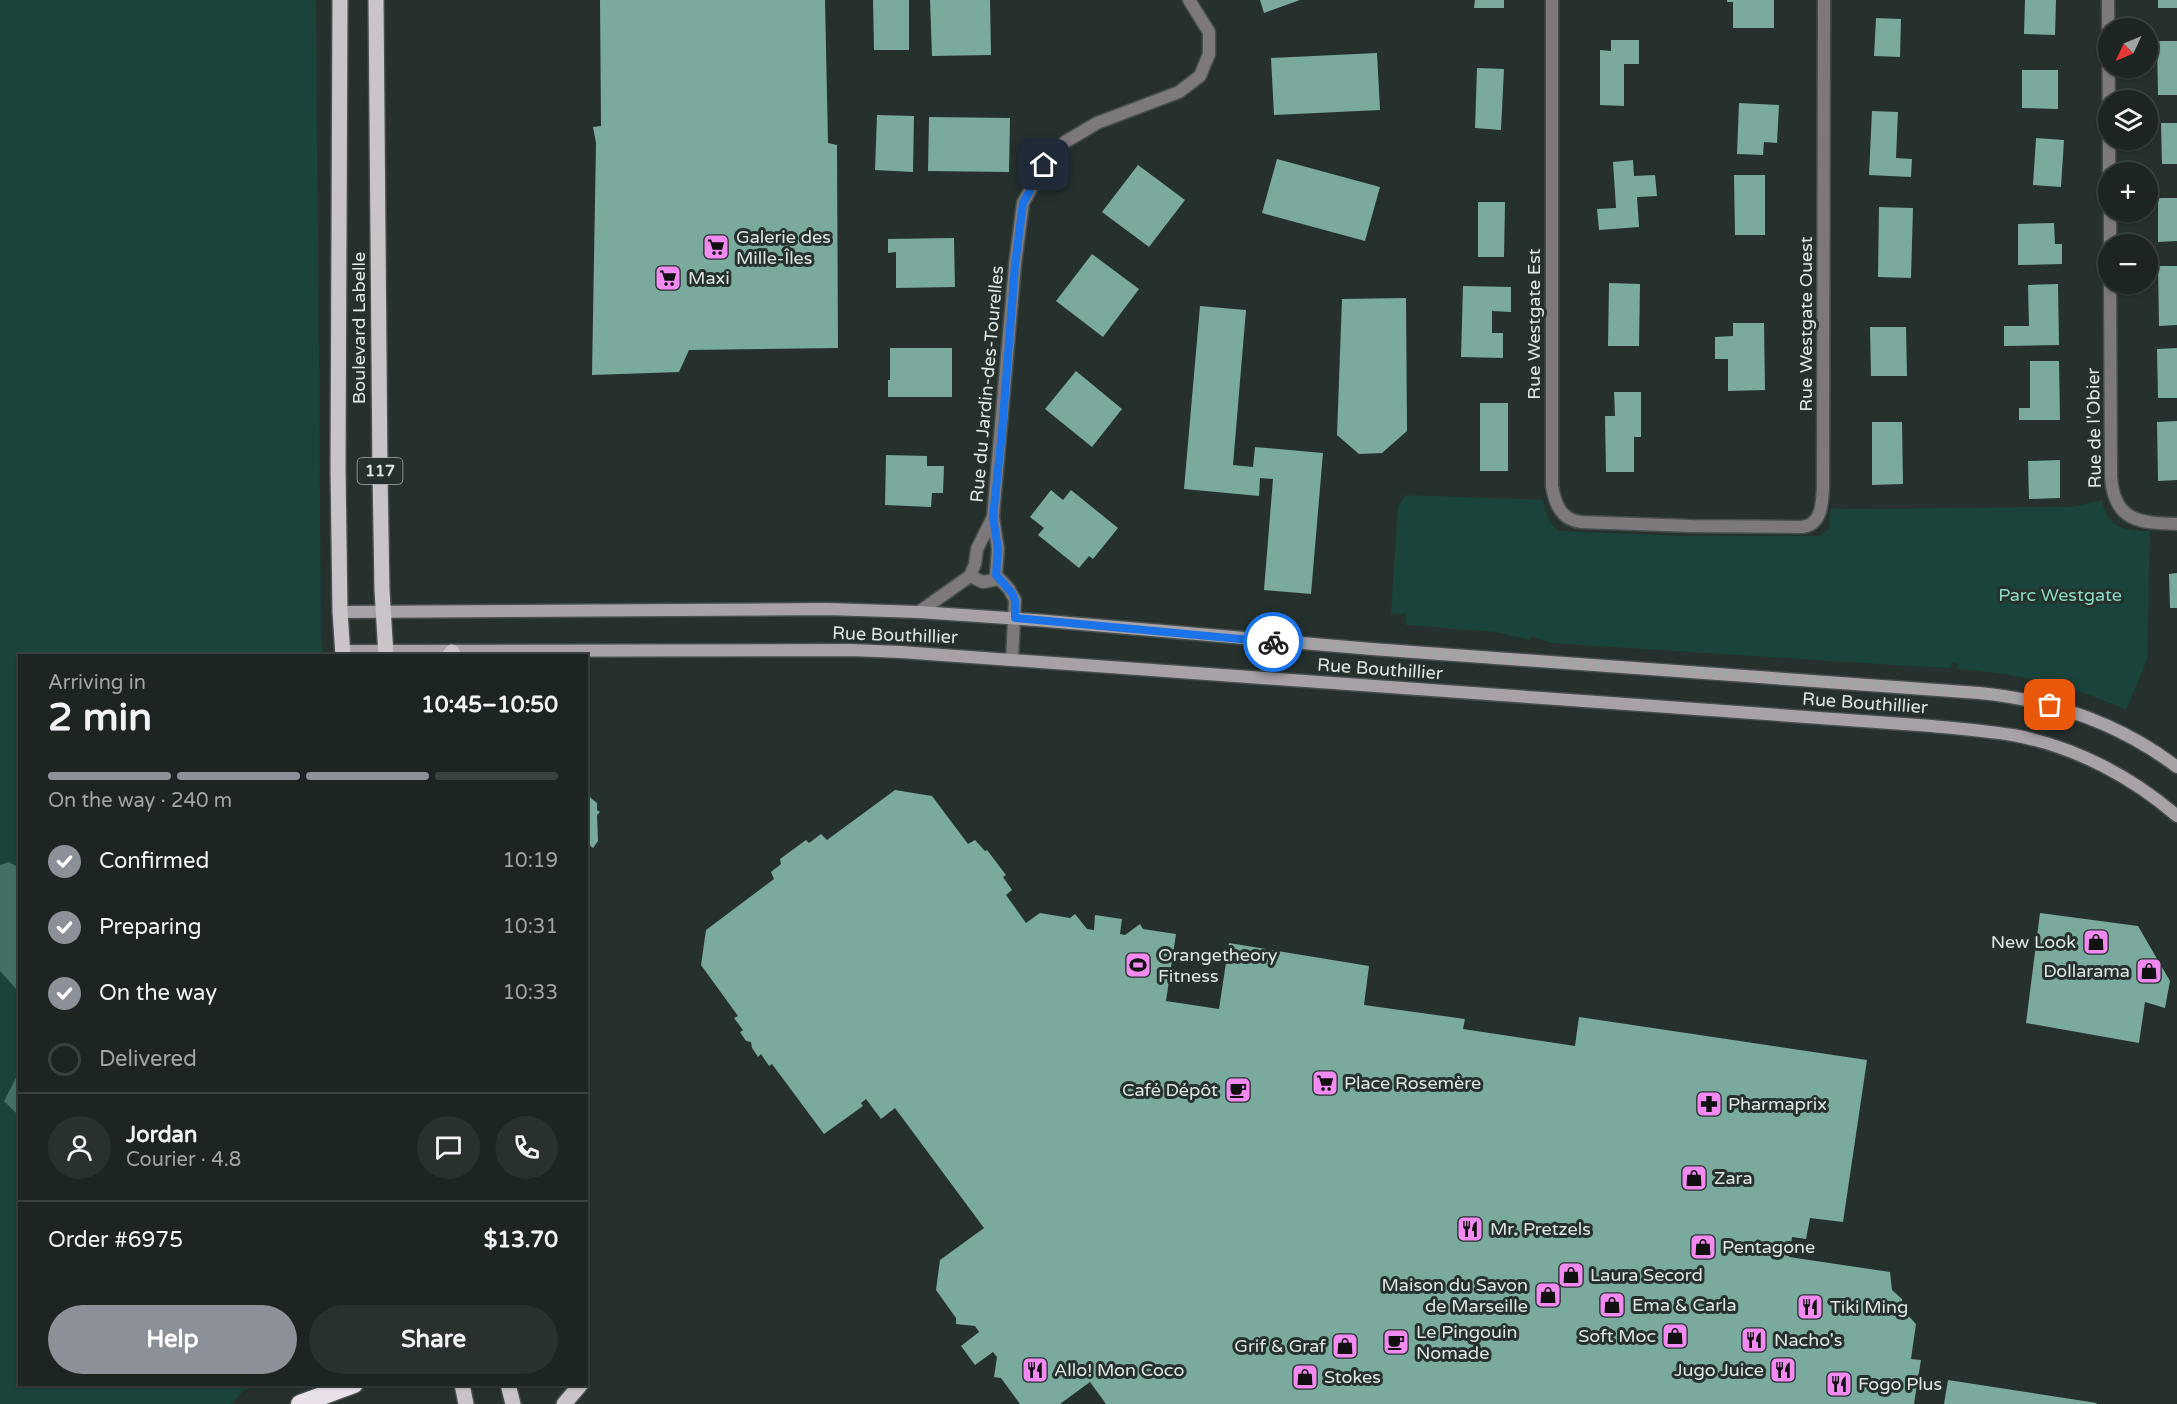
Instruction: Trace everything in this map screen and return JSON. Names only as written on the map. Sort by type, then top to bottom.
[{"type":"highway","points":[[300,1404],[349,1386]]},
{"type":"main road","name":"Boulevard Labelle","points":[[340,0],[338,468],[340,612],[343,653]]},
{"type":"main road","name":"Boulevard Labelle","points":[[376,0],[380,473],[386,653]]},
{"type":"main road","points":[[462,1386],[466,1404]]},
{"type":"main road","points":[[508,1386],[513,1404]]},
{"type":"main road","points":[[564,1404],[580,1386]]},
{"type":"street","name":"Rue du Jardin-des-Tourelles","points":[[999,579],[996,575],[998,549],[993,517],[1015,265],[1023,203],[1044,165],[1065,142],[1096,123],[1179,92],[1200,76],[1209,54],[1209,32],[1189,0]]},
{"type":"street","name":"Rue Westgate Est","points":[[1552,0],[1552,486],[1554,495],[1561,513],[1575,522],[1691,526]]},
{"type":"street","name":"Rue Westgate Ouest","points":[[1691,526],[1806,526],[1816,521],[1821,510],[1824,476],[1824,0]]},
{"type":"street","points":[[2108,0],[2109,90]]},
{"type":"street","name":"Rue de l'Obier","points":[[2110,294],[2111,477],[2114,496],[2121,509],[2132,518],[2147,522],[2177,524]]},
{"type":"street","name":"Rue du Jardin-des-Tourelles","points":[[970,576],[977,549],[993,517]]},
{"type":"street","points":[[919,612],[970,576],[983,582],[999,579],[1012,593],[1015,600],[1012,660]]},
{"type":"street","name":"Rue Bouthillier","points":[[340,612],[828,609],[919,612],[1015,618],[1372,650],[1865,683],[1993,694],[2050,705],[2098,721],[2142,743],[2177,767]]},
{"type":"street","name":"Rue Bouthillier","points":[[343,653],[850,650],[1932,726],[1997,733],[2038,741],[2095,762],[2137,786],[2177,816]]},
{"type":"green space","points":[[0,0],[316,0],[323,654],[18,654],[18,1386],[254,1386],[244,1390],[231,1404],[0,1404]]},
{"type":"green space","name":"Parc Westgate","points":[[1406,495],[1543,500],[1550,521],[1559,531],[1685,536],[1820,536],[1829,528],[1831,508],[2072,507],[2102,500],[2108,517],[2118,526],[2125,529],[2150,531],[2147,660],[2126,710],[2064,687],[2023,677],[1957,669],[1957,663],[1952,662],[1951,668],[1926,667],[1551,643],[1532,636],[1530,640],[1496,632],[1406,625],[1406,614],[1391,613],[1398,506]]},
{"type":"green space","points":[[9,862],[18,867],[18,991],[0,971],[0,865]]},
{"type":"green space","points":[[18,1074],[18,1115],[4,1101]]},
{"type":"building","name":"Galerie des Mille-Îles","points":[[600,0],[825,0],[828,143],[837,145],[838,348],[689,350],[679,372],[592,375],[596,143],[593,127],[601,126]]},
{"type":"building","points":[[873,0],[909,0],[909,50],[874,50]]},
{"type":"building","points":[[930,0],[990,0],[991,55],[932,56]]},
{"type":"building","points":[[1260,0],[1300,0],[1264,13]]},
{"type":"building","points":[[1475,0],[1504,0],[1504,8],[1474,8]]},
{"type":"building","points":[[1727,0],[1774,0],[1774,28],[1733,28],[1733,2],[1727,2]]},
{"type":"building","points":[[2025,0],[2056,0],[2055,35],[2024,34]]},
{"type":"building","points":[[2158,0],[2177,0],[2177,8],[2158,8]]},
{"type":"building","points":[[1876,18],[1901,19],[1900,57],[1874,56]]},
{"type":"building","points":[[1611,40],[1639,40],[1639,64],[1624,64],[1624,106],[1600,105],[1600,50],[1611,51]]},
{"type":"building","points":[[2158,41],[2177,41],[2177,95],[2158,95]]},
{"type":"building","points":[[1377,53],[1380,110],[1274,115],[1271,58]]},
{"type":"building","points":[[1477,68],[1504,69],[1501,130],[1475,128]]},
{"type":"building","points":[[2022,70],[2058,70],[2058,109],[2022,108]]},
{"type":"building","points":[[1739,103],[1779,105],[1777,143],[1764,142],[1763,155],[1737,154]]},
{"type":"building","points":[[1872,111],[1898,112],[1896,158],[1912,159],[1911,177],[1869,175]]},
{"type":"building","points":[[877,115],[914,116],[913,172],[875,170]]},
{"type":"building","points":[[929,117],[1010,118],[1009,172],[928,171]]},
{"type":"building","points":[[2161,123],[2177,123],[2177,164],[2162,164]]},
{"type":"building","points":[[2036,138],[2064,140],[2061,187],[2033,185]]},
{"type":"building","points":[[1277,159],[1380,187],[1365,241],[1262,213]]},
{"type":"building","points":[[1633,160],[1634,176],[1655,175],[1657,196],[1637,197],[1639,227],[1599,230],[1597,209],[1616,208],[1613,162]]},
{"type":"building","points":[[1138,165],[1185,200],[1149,247],[1102,212]]},
{"type":"building","points":[[1734,175],[1765,175],[1765,235],[1735,235]]},
{"type":"building","points":[[2158,198],[2177,198],[2177,241],[2158,242]]},
{"type":"building","points":[[1478,202],[1505,202],[1504,257],[1478,257]]},
{"type":"building","points":[[1879,207],[1913,208],[1911,278],[1878,277]]},
{"type":"building","points":[[2054,223],[2055,244],[2062,244],[2062,264],[2018,265],[2018,224]]},
{"type":"building","points":[[954,238],[955,287],[896,288],[896,252],[888,253],[888,239]]},
{"type":"building","points":[[1092,254],[1139,289],[1103,337],[1056,301]]},
{"type":"building","points":[[2158,266],[2177,266],[2177,325],[2159,326]]},
{"type":"building","points":[[1609,283],[1640,284],[1639,346],[1608,346]]},
{"type":"building","points":[[2058,284],[2059,345],[2004,346],[2004,326],[2029,326],[2028,285]]},
{"type":"building","points":[[1463,286],[1511,287],[1511,312],[1492,311],[1492,333],[1503,333],[1503,358],[1461,357]]},
{"type":"building","points":[[1406,298],[1407,431],[1382,453],[1359,454],[1337,435],[1342,299]]},
{"type":"building","points":[[1200,306],[1246,310],[1233,465],[1253,467],[1255,447],[1323,453],[1311,594],[1264,590],[1273,479],[1260,478],[1259,496],[1184,489]]},
{"type":"building","points":[[1733,323],[1764,323],[1765,390],[1728,391],[1728,359],[1715,359],[1715,337],[1733,336]]},
{"type":"building","points":[[1870,327],[1906,327],[1907,376],[1871,376]]},
{"type":"building","points":[[890,348],[952,348],[952,397],[888,397]]},
{"type":"building","points":[[2177,348],[2177,398],[2158,398],[2157,349]]},
{"type":"building","points":[[2030,361],[2059,361],[2060,420],[2019,420],[2019,408],[2030,408]]},
{"type":"building","points":[[1076,371],[1122,409],[1092,447],[1045,409]]},
{"type":"building","points":[[1614,392],[1641,392],[1641,437],[1634,437],[1634,472],[1606,472],[1605,416],[1615,416]]},
{"type":"building","points":[[1480,403],[1508,403],[1508,471],[1480,471]]},
{"type":"building","points":[[2177,421],[2177,480],[2158,481],[2157,422]]},
{"type":"building","points":[[1872,422],[1902,422],[1903,484],[1872,485]]},
{"type":"building","points":[[886,455],[927,456],[927,466],[944,466],[943,493],[932,493],[931,507],[885,505]]},
{"type":"building","points":[[2060,460],[2060,498],[2029,499],[2028,461]]},
{"type":"building","points":[[1051,490],[1063,500],[1071,490],[1118,528],[1093,559],[1089,556],[1079,568],[1038,535],[1044,528],[1030,517]]},
{"type":"building","points":[[2177,573],[2177,608],[2170,608],[2169,574]]},
{"type":"building","name":"Place Rosemère","points":[[895,790],[932,796],[968,844],[975,840],[985,851],[987,850],[1006,875],[1003,877],[1012,890],[1006,895],[1026,923],[1040,913],[1070,918],[1075,914],[1087,929],[1094,930],[1095,915],[1122,919],[1120,934],[1125,935],[1140,924],[1143,929],[1176,934],[1166,1001],[1219,1009],[1229,943],[1369,966],[1364,1005],[1465,1019],[1463,1029],[1575,1046],[1579,1017],[1867,1060],[1843,1222],[1810,1218],[1806,1239],[1792,1237],[1789,1257],[1890,1272],[1892,1290],[1902,1299],[1904,1311],[1916,1324],[1911,1359],[1921,1360],[1914,1404],[1106,1404],[1090,1382],[1060,1404],[1020,1404],[1001,1378],[994,1377],[997,1357],[993,1352],[975,1365],[961,1346],[979,1332],[975,1326],[956,1324],[956,1318],[936,1290],[940,1260],[984,1228],[895,1108],[881,1119],[866,1099],[861,1103],[863,1106],[824,1134],[772,1064],[769,1066],[761,1054],[758,1057],[751,1042],[746,1041],[740,1032],[743,1030],[734,1018],[738,1016],[701,965],[706,930],[774,879],[771,872],[781,864],[780,859],[806,840],[809,843],[821,834],[827,840]]},
{"type":"building","points":[[588,796],[597,803],[597,810],[600,812],[597,815],[598,841],[593,848],[588,844]]},
{"type":"building","points":[[2040,913],[2138,926],[2170,981],[2165,1008],[2145,1002],[2139,1043],[2026,1023]]},
{"type":"building","points":[[1948,1380],[2097,1403],[1944,1404]]},
{"type":"way so far","points":[[1273,642],[1549,663],[1865,683],[1993,694],[2050,705]]},
{"type":"place","name":"Galerie des Mille-Îles","points":[[716,247]]},
{"type":"place","name":"Maxi","points":[[668,278]]},
{"type":"place","name":"New Look","points":[[2096,942]]},
{"type":"place","name":"Orangetheory Fitness","points":[[1138,965]]},
{"type":"place","name":"Dollarama","points":[[2149,971]]},
{"type":"place","name":"Place Rosemère","points":[[1325,1083]]},
{"type":"place","name":"Café Dépôt","points":[[1238,1090]]},
{"type":"place","name":"Pharmaprix","points":[[1709,1104]]},
{"type":"place","name":"Zara","points":[[1694,1178]]},
{"type":"place","name":"Mr. Pretzels","points":[[1470,1229]]},
{"type":"place","name":"Pentagone","points":[[1703,1247]]},
{"type":"place","name":"Laura Secord","points":[[1571,1275]]},
{"type":"place","name":"Maison du Savon de Marseille","points":[[1548,1295]]},
{"type":"place","name":"Ema & Carla","points":[[1612,1305]]},
{"type":"place","name":"Tiki Ming","points":[[1810,1307]]},
{"type":"place","name":"Soft Moc","points":[[1675,1336]]},
{"type":"place","name":"Nacho's","points":[[1754,1340]]},
{"type":"place","name":"Le Pingouin Nomade","points":[[1396,1342]]},
{"type":"place","name":"Grif & Graf","points":[[1345,1346]]},
{"type":"place","name":"Allo! Mon Coco","points":[[1035,1370]]},
{"type":"place","name":"Jugo Juice","points":[[1783,1370]]},
{"type":"place","name":"Stokes","points":[[1305,1377]]},
{"type":"place","name":"Fogo Plus","points":[[1839,1384]]},
{"type":"route","points":[[1044,165],[1023,203],[1015,265],[993,517],[998,549],[996,575],[1012,593],[1015,600],[1015,618],[1273,642]]}]
